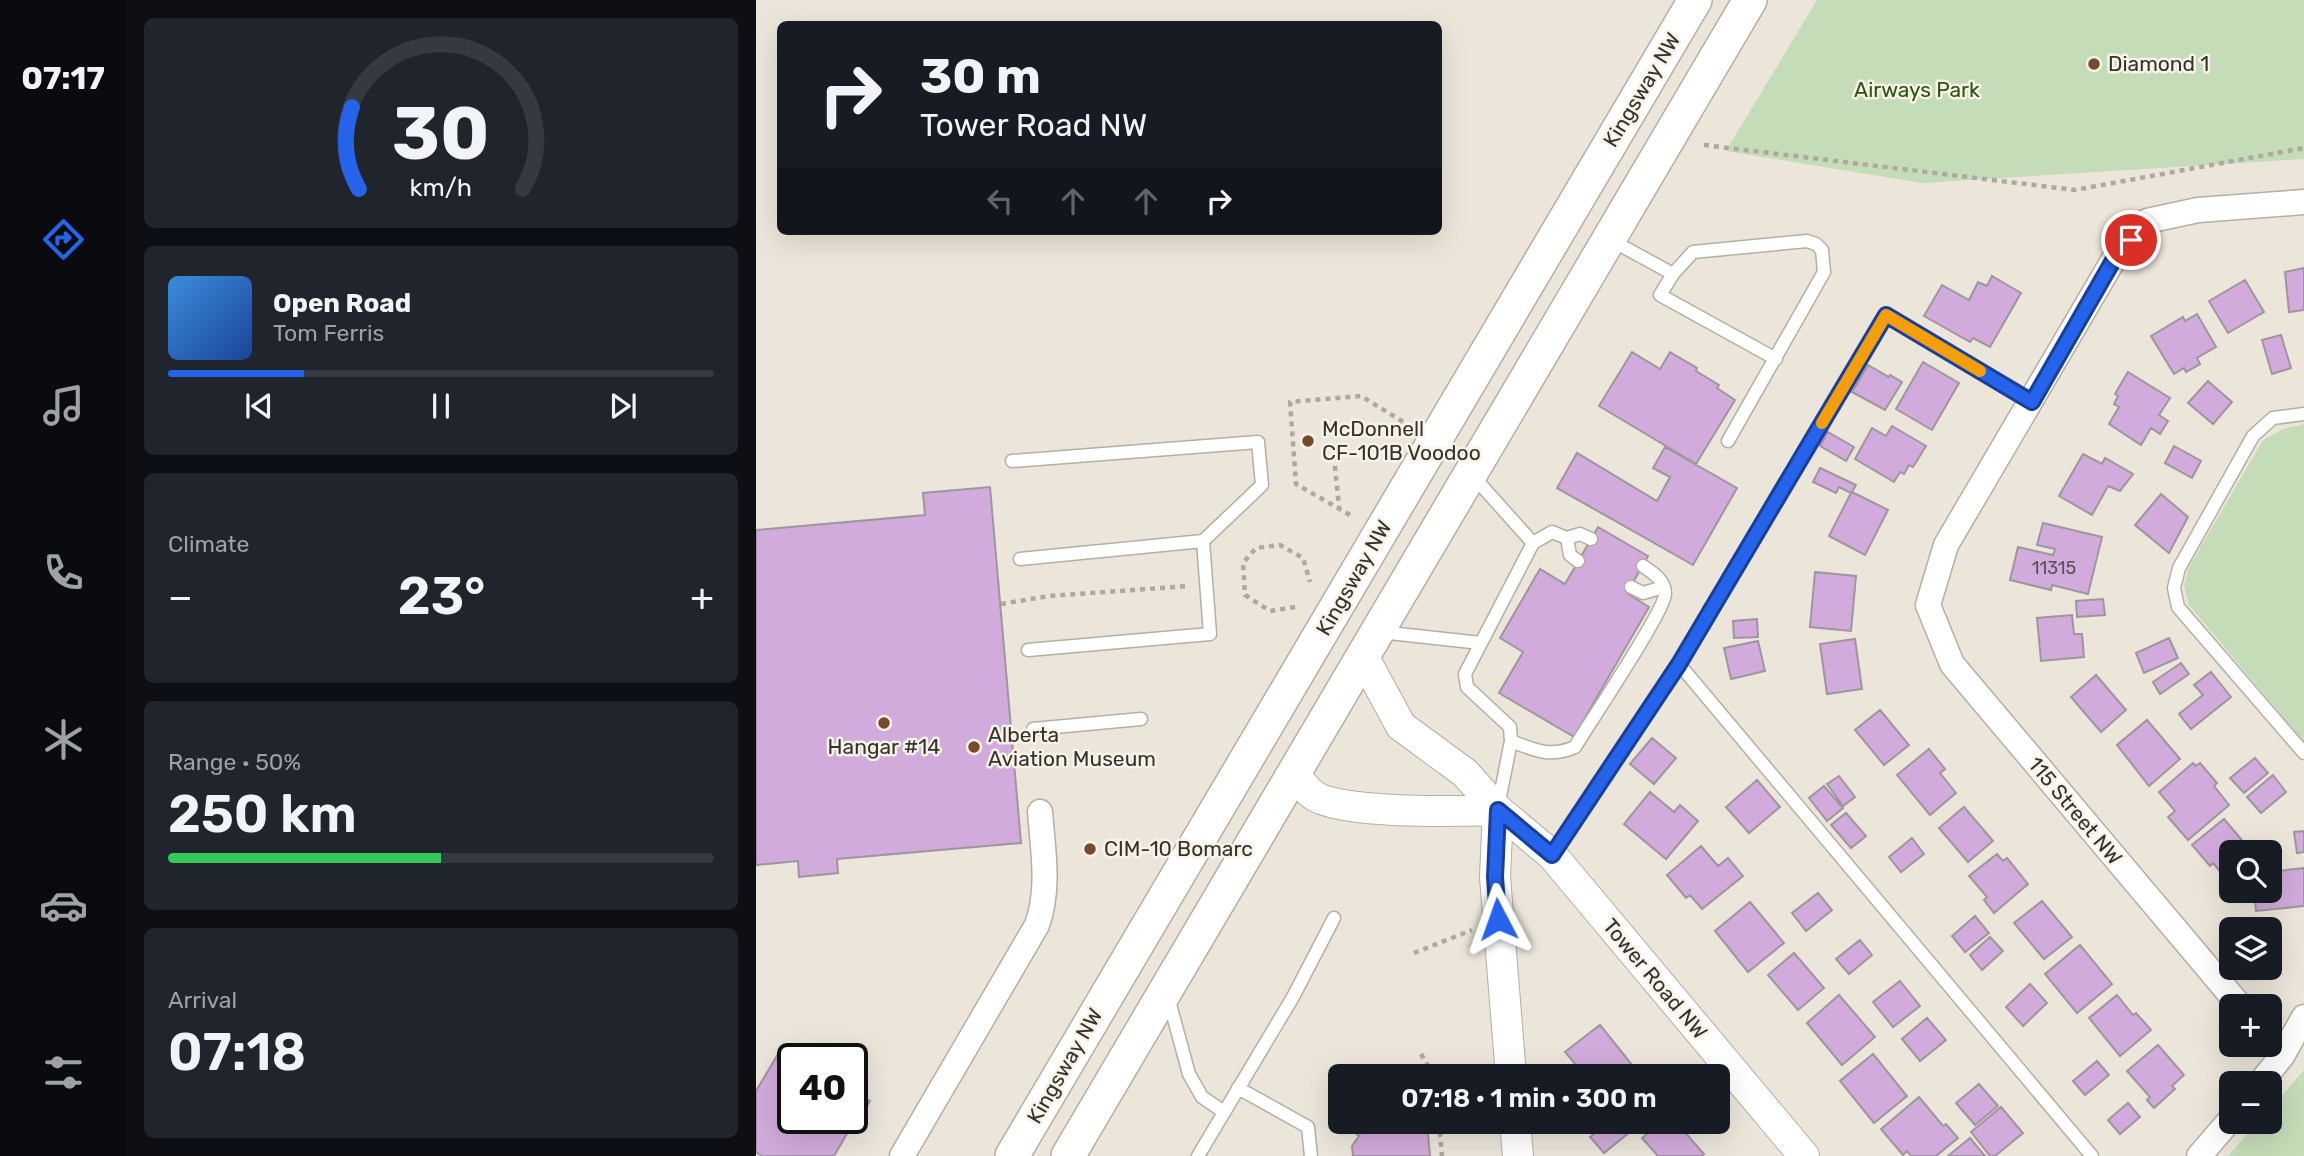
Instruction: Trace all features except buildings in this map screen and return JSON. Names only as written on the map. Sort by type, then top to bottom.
[{"type":"main road","name":"Kingsway NW","points":[[1012,1156],[1695,0]]},
{"type":"main road","points":[[1068,1156],[1750,0]]},
{"type":"main road","points":[[1275,711],[1282,747],[1294,773]]},
{"type":"street","points":[[2032,402],[2114,259],[2147,221],[2198,210],[2304,202]]},
{"type":"street","name":"115 Street NW","points":[[2032,402],[1946,545],[1928,605],[1952,664],[2230,994]]},
{"type":"street","name":"Tower Road NW","points":[[1370,644],[1401,726],[1465,773],[1498,810],[1552,855],[1804,1156]]},
{"type":"street","points":[[1294,773],[1313,795],[1340,805],[1439,812],[1498,810],[1495,877],[1510,1064]]},
{"type":"street","points":[[902,1156],[1037,925],[1046,887],[1040,812]]},
{"type":"street","points":[[2282,1042],[2304,1017]]},
{"type":"street","points":[[2199,1156],[2219,1133]]},
{"type":"street","points":[[1516,1134],[1518,1156]]},
{"type":"lane","points":[[1609,239],[1673,274]]},
{"type":"lane","points":[[1728,441],[1776,359],[1824,272],[1822,250],[1807,241],[1693,252],[1673,274],[1660,295],[1776,359]]},
{"type":"lane","points":[[1552,855],[1679,664],[1886,315],[2032,402]]},
{"type":"lane","points":[[2304,414],[2273,418],[2253,436],[2179,568],[2174,588],[2178,607],[2304,753]]},
{"type":"lane","points":[[1012,461],[1258,442],[1262,485],[1203,541],[1020,559]]},
{"type":"lane","points":[[1470,474],[1533,543]]},
{"type":"lane","points":[[1498,810],[1511,741],[1510,727],[1467,687],[1465,674],[1533,543],[1552,532],[1567,538],[1580,534],[1591,539]]},
{"type":"lane","points":[[1567,538],[1570,555],[1578,561]]},
{"type":"lane","points":[[1028,650],[1210,634],[1203,541]]},
{"type":"lane","points":[[1511,741],[1545,754],[1563,752],[1574,747],[1652,624],[1665,597],[1664,587],[1657,576],[1643,566]]},
{"type":"lane","points":[[1631,587],[1643,593],[1664,587]]},
{"type":"lane","points":[[1370,644],[1481,643]]},
{"type":"lane","points":[[1679,664],[2092,1156]]},
{"type":"lane","points":[[1033,729],[1141,719]]},
{"type":"lane","points":[[1198,1156],[1293,997],[1334,918]]},
{"type":"lane","points":[[1166,990],[1189,1074],[1202,1097],[1224,1112]]},
{"type":"lane","points":[[1238,1088],[1308,1127],[1311,1156]]},
{"type":"path","points":[[1704,145],[2075,190],[2304,148]]},
{"type":"path","points":[[1350,515],[1296,484],[1290,402],[1361,396],[1405,423]]},
{"type":"path","points":[[1333,446],[1339,508]]},
{"type":"path","points":[[1295,607],[1270,611],[1245,595],[1243,563],[1256,548],[1280,545],[1303,558],[1310,582]]},
{"type":"path","points":[[1001,604],[1049,596],[1206,585]]},
{"type":"path","points":[[1414,953],[1481,926]]},
{"type":"path","points":[[1421,1054],[1427,1064]]},
{"type":"path","points":[[1440,1134],[1442,1156]]},
{"type":"green space","name":"Airways Park","points":[[1817,0],[2304,0],[2304,159],[1922,183],[1726,151]]},
{"type":"green space","points":[[2304,424],[2304,742],[2189,605],[2184,586],[2189,567],[2263,440],[2283,429]]},
{"type":"green space","points":[[2304,1070],[2304,1156],[2228,1156],[2247,1134],[2282,1134],[2282,1095]]},
{"type":"slow traffic","points":[[1822,423],[1886,315],[1980,371]]},
{"type":"place","name":"Diamond 1","points":[[2094,64]]},
{"type":"place","name":"McDonnell CF-101B Voodoo","points":[[1308,441]]},
{"type":"place","name":"Hangar #14","points":[[884,723]]},
{"type":"place","name":"Alberta Aviation Museum","points":[[974,747]]},
{"type":"place","name":"CIM-10 Bomarc","points":[[1090,849]]},
{"type":"route","points":[[1498,919],[1495,877],[1498,810],[1552,855],[1679,664],[1886,315],[2032,402],[2114,259],[2131,240]]}]
